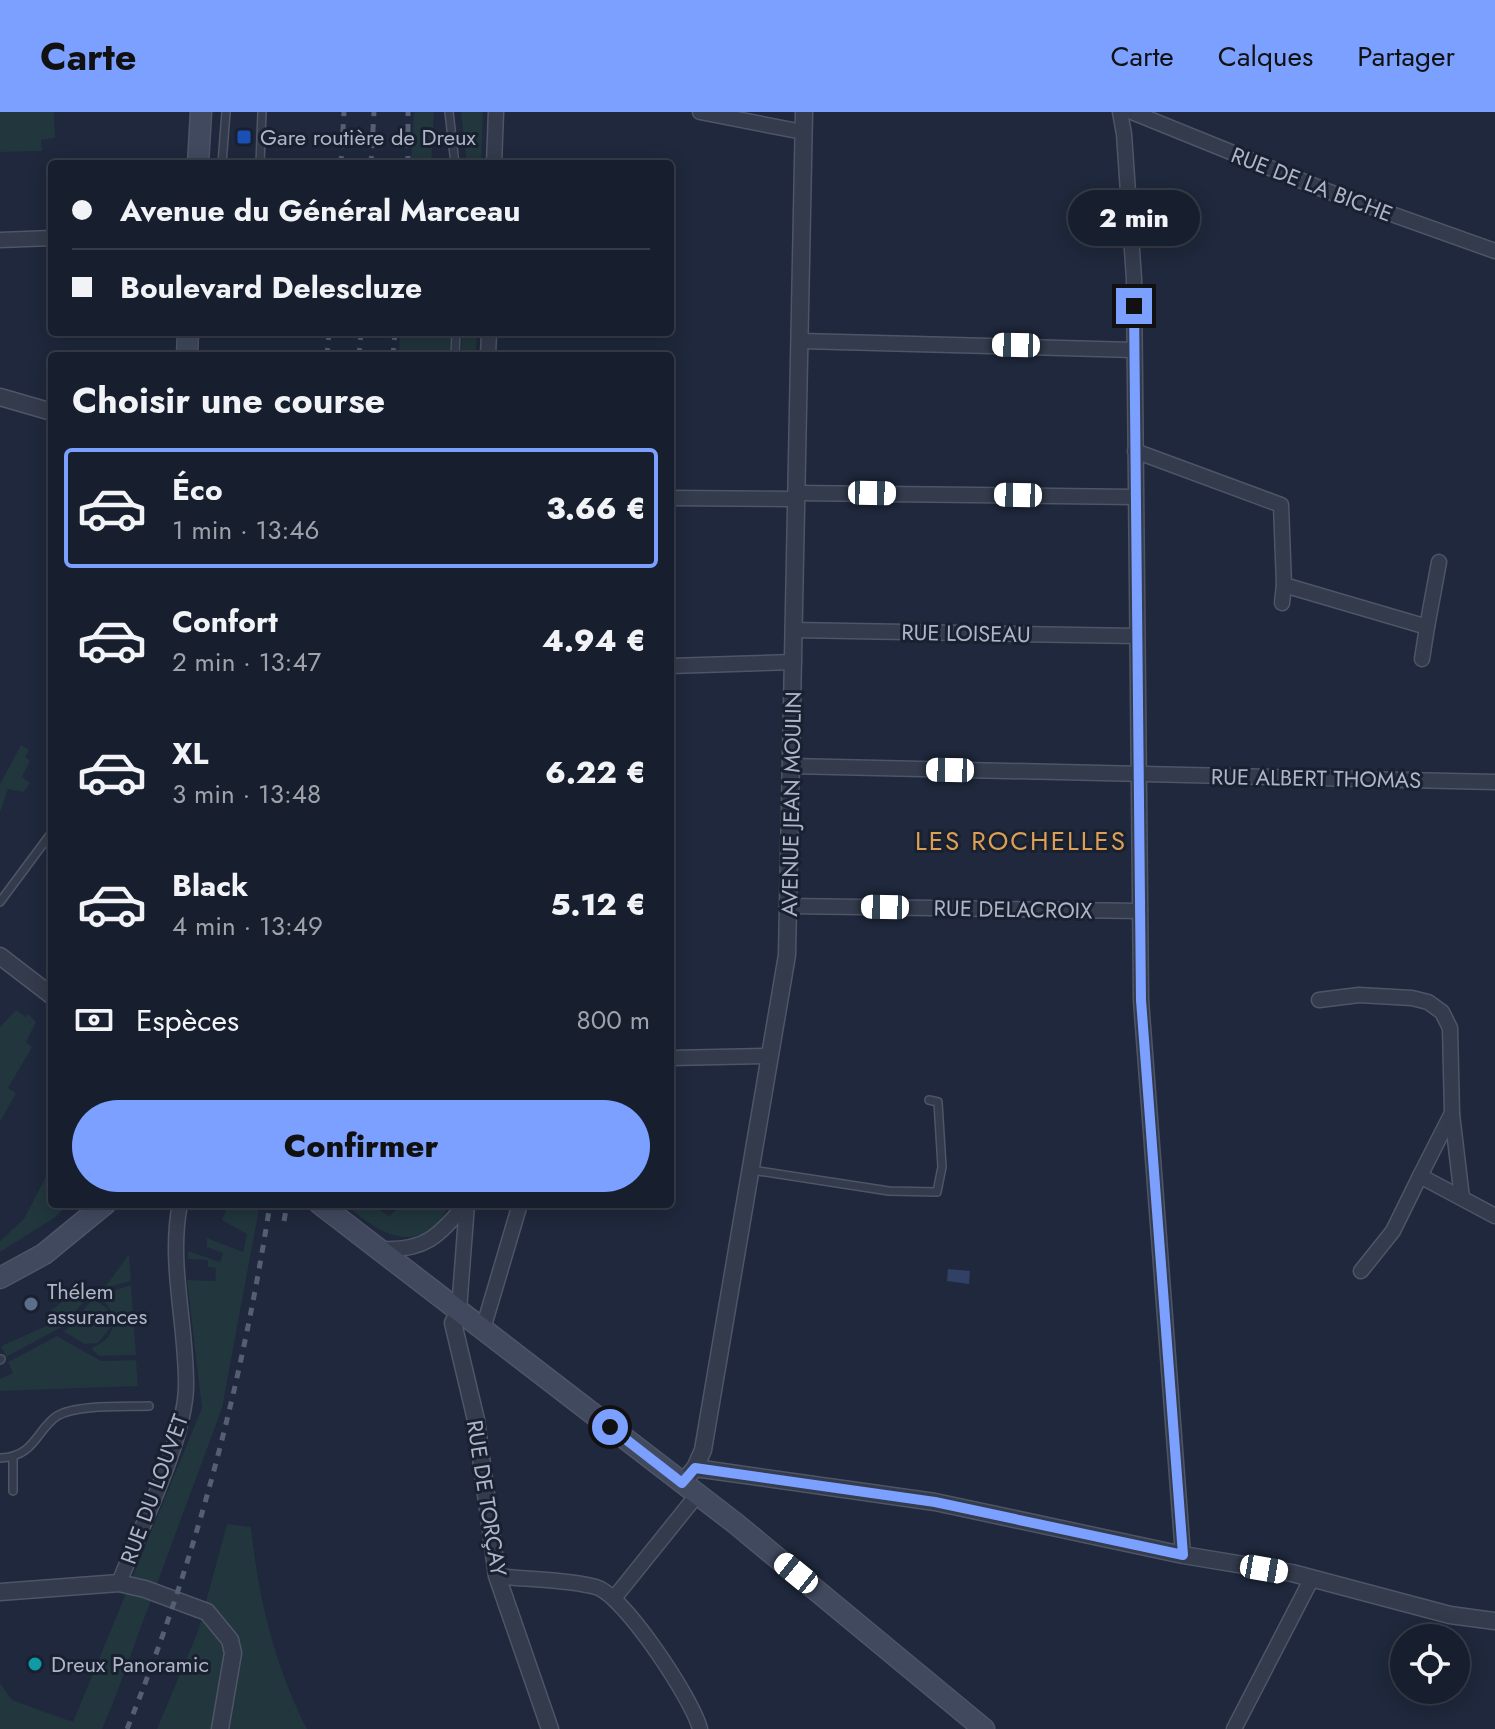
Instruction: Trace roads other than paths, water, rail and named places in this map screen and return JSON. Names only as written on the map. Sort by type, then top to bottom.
[{"type":"main road","points":[[198,160],[201,112]]},
{"type":"main road","points":[[0,1264],[43,1239],[80,1208]]},
{"type":"main road","points":[[0,1278],[44,1254],[100,1208]]},
{"type":"main road","points":[[326,1208],[483,1329],[692,1482],[984,1729]]},
{"type":"street","points":[[494,160],[496,112]]},
{"type":"street","points":[[700,112],[803,132]]},
{"type":"street","name":"AVENUE JEAN MOULIN","points":[[692,1482],[703,1450],[787,955],[804,112]]},
{"type":"street","points":[[1120,112],[1133,265],[1141,1000],[1183,1555]]},
{"type":"street","name":"RUE DE LA BICHE","points":[[1132,112],[1327,191],[1495,251]]},
{"type":"street","points":[[0,240],[48,238]]},
{"type":"street","points":[[801,341],[1134,350]]},
{"type":"street","points":[[0,397],[48,411]]},
{"type":"street","points":[[1135,451],[1281,505],[1282,603]]},
{"type":"street","points":[[674,498],[1135,497]]},
{"type":"street","points":[[1422,659],[1439,562]]},
{"type":"street","points":[[1284,585],[1427,627]]},
{"type":"street","name":"RUE LOISEAU","points":[[794,630],[1137,636]]},
{"type":"street","points":[[674,666],[794,662]]},
{"type":"street","name":"RUE ALBERT THOMAS","points":[[791,766],[1495,782]]},
{"type":"street","name":"RUE DELACROIX","points":[[790,906],[1140,911]]},
{"type":"street","points":[[0,956],[48,993]]},
{"type":"street","points":[[1319,1000],[1359,995],[1412,998],[1428,1002],[1442,1012],[1450,1028],[1452,1113],[1462,1198]]},
{"type":"street","points":[[674,1058],[769,1056]]},
{"type":"street","points":[[1361,1271],[1393,1231],[1452,1113]]},
{"type":"street","points":[[1420,1176],[1495,1216]]},
{"type":"street","name":"RUE DU LOUVET","points":[[119,1583],[176,1437],[184,1407],[185,1373],[174,1232],[179,1208]]},
{"type":"street","points":[[382,1249],[423,1245],[441,1232],[462,1208]]},
{"type":"street","points":[[459,1310],[466,1208]]},
{"type":"street","points":[[483,1329],[519,1208]]},
{"type":"street","name":"RUE DE TORÇAY","points":[[459,1310],[453,1323],[476,1420],[497,1576],[550,1729]]},
{"type":"street","points":[[615,1597],[692,1482],[935,1502],[1183,1555],[1312,1578],[1450,1615],[1495,1621]]},
{"type":"street","points":[[497,1576],[597,1587],[615,1597],[651,1642],[700,1729]]},
{"type":"street","points":[[1234,1729],[1312,1578]]},
{"type":"street","points":[[0,1592],[119,1583],[207,1612],[222,1627],[233,1653],[220,1729]]},
{"type":"lane","points":[[222,160],[226,112]]},
{"type":"lane","points":[[260,160],[262,112]]},
{"type":"lane","points":[[449,112],[455,160]]},
{"type":"lane","points":[[0,902],[48,837]]},
{"type":"lane","points":[[750,1170],[889,1191],[937,1192],[942,1167],[938,1102],[929,1100]]},
{"type":"lane","points":[[0,1458],[13,1457],[35,1443],[55,1417],[70,1410],[149,1406]]},
{"type":"lane","points":[[13,1457],[13,1491]]},
{"type":"water","points":[[948,1269],[970,1271],[969,1284],[947,1281]]},
{"type":"railway","points":[[341,160],[344,112]]},
{"type":"railway","points":[[371,160],[374,112]]},
{"type":"railway","points":[[408,112],[408,160]]},
{"type":"railway","points":[[327,352],[329,336]]},
{"type":"railway","points":[[359,352],[361,336]]},
{"type":"railway","points":[[393,352],[395,336]]},
{"type":"railway","points":[[127,1729],[175,1601],[214,1471],[246,1338],[269,1208]]},
{"type":"railway","points":[[284,1221],[286,1208]]},
{"type":"place","name":"Gare routière de Dreux","points":[[244,137]]},
{"type":"place","name":"Thélem assurances","points":[[31,1304]]},
{"type":"place","name":"Dreux Panoramic","points":[[35,1664]]},
{"type":"district","name":"LES ROCHELLES","points":[[1021,841]]}]
